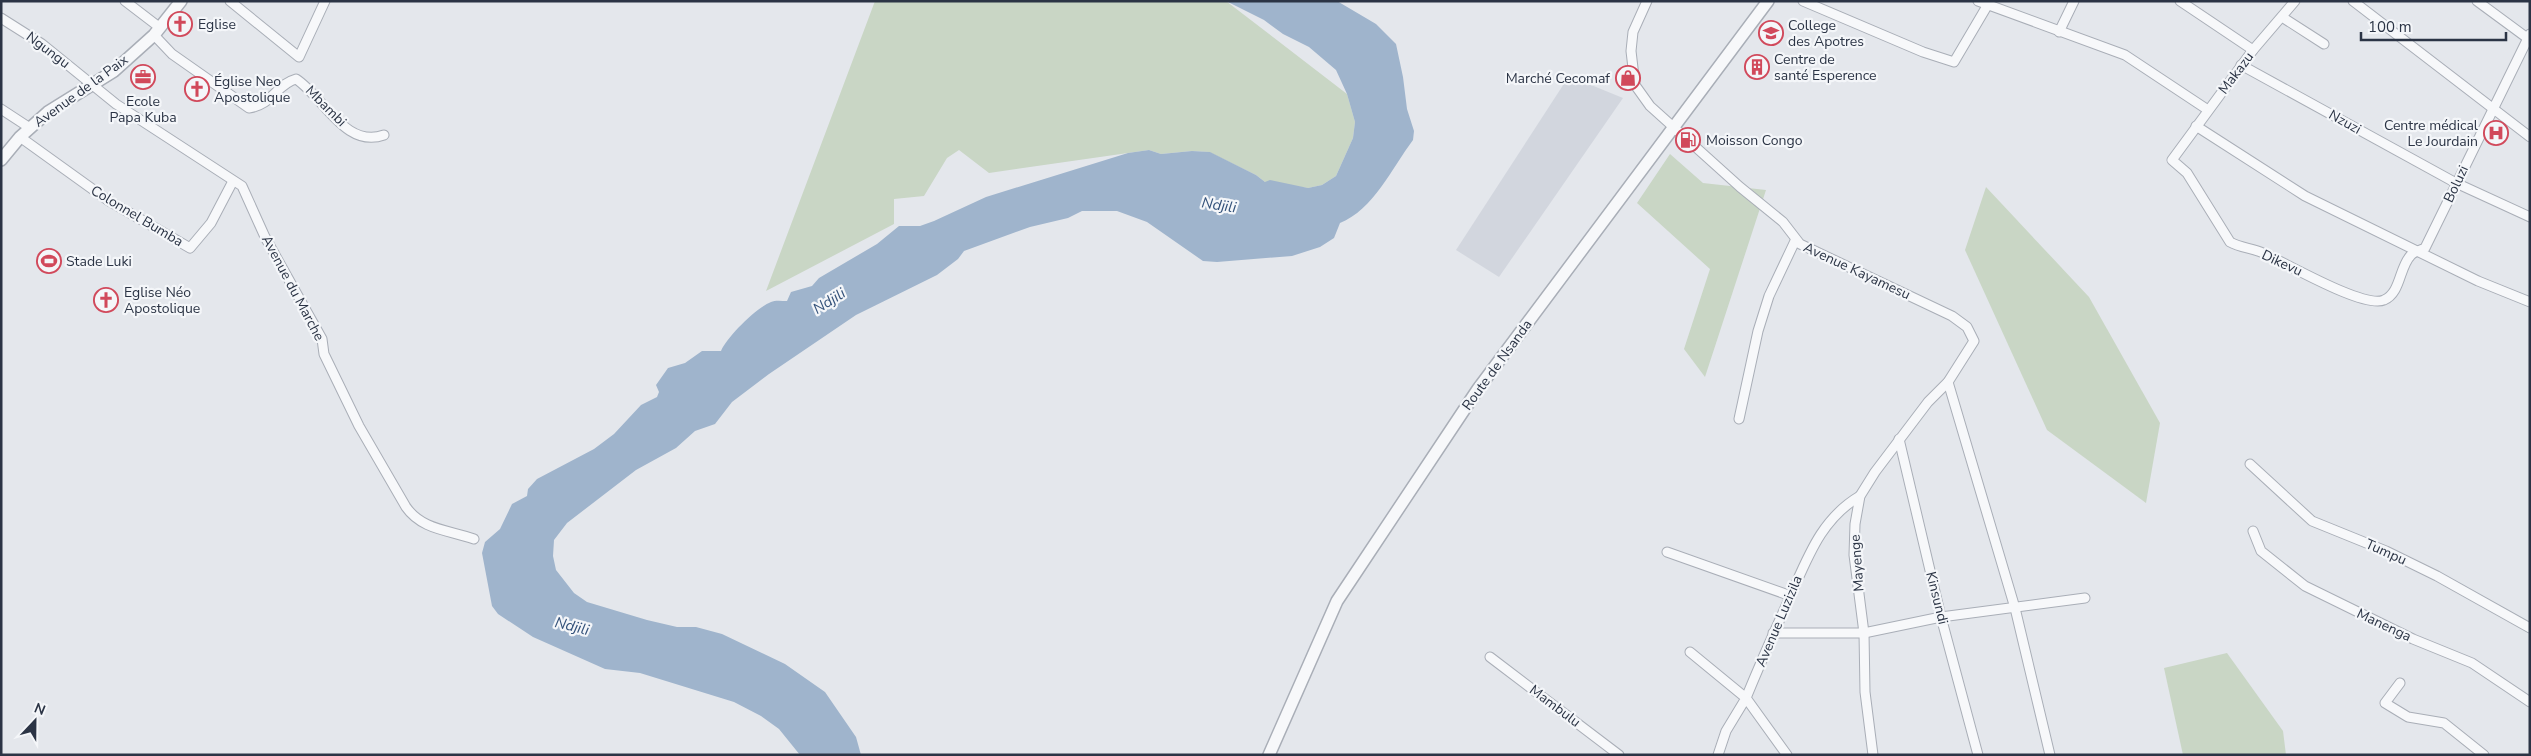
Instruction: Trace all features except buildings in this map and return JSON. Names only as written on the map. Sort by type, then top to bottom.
[{"type":"street","points":[[126,1],[156,31]]},
{"type":"street","name":"Avenue de la Paix","points":[[1,160],[20,137],[48,112],[114,70],[156,31],[181,1]]},
{"type":"street","points":[[230,1],[299,56],[325,1]]},
{"type":"street","name":"Avenue Kayamesu","points":[[1647,1],[1633,32],[1631,51],[1636,85],[1650,106],[1740,187],[1783,222],[1795,241],[1952,316],[1972,333],[1974,341],[1971,349]]},
{"type":"street","name":"Route de Nsanda","points":[[1269,755],[1337,601],[1478,389],[1768,1]]},
{"type":"street","points":[[1803,1],[1923,52],[1954,62],[1989,4]]},
{"type":"street","points":[[1978,1],[2125,55],[2208,110]]},
{"type":"street","points":[[2059,32],[2074,1]]},
{"type":"street","points":[[2180,1],[2253,50]]},
{"type":"street","name":"Makazu","points":[[2181,147],[2253,50],[2295,1]]},
{"type":"street","points":[[2353,1],[2530,137]]},
{"type":"street","points":[[2477,1],[2529,37]]},
{"type":"street","points":[[2282,17],[2324,44]]},
{"type":"street","name":"Ngungu","points":[[1,18],[27,33],[92,85]]},
{"type":"street","name":"Mbambi","points":[[156,31],[172,54],[250,108],[261,106],[289,81],[296,79],[307,86],[328,112],[358,136],[367,139],[384,135]]},
{"type":"street","name":"Boluzi","points":[[2419,251],[2425,248],[2529,37]]},
{"type":"street","name":"Nzuzi","points":[[2241,66],[2456,183],[2530,217]]},
{"type":"street","name":"Avenue du Marche","points":[[92,85],[116,104],[233,182],[242,186],[265,237],[322,339],[324,354],[359,426],[413,518],[424,524],[474,539]]},
{"type":"street","points":[[1,109],[30,128]]},
{"type":"street","points":[[2196,126],[2305,196],[2478,281],[2530,302]]},
{"type":"street","name":"Colonnel Bumba","points":[[20,137],[109,201],[190,248],[211,223],[233,182]]},
{"type":"street","name":"Dikevu","points":[[2181,147],[2172,160],[2187,173],[2224,234],[2238,246],[2261,252],[2348,294],[2372,302],[2383,300],[2391,295],[2411,254],[2419,251]]},
{"type":"street","points":[[1739,419],[1758,331],[1769,296],[1795,241]]},
{"type":"street","name":"Mayenge","points":[[1873,755],[1865,692],[1864,633],[1854,555],[1855,524],[1860,496],[1899,440],[1928,402],[1948,382],[1971,349]]},
{"type":"street","points":[[1948,382],[2015,608],[2050,755]]},
{"type":"street","name":"Kinsundi","points":[[1899,440],[1941,617],[1978,755]]},
{"type":"street","name":"Tumpu","points":[[2250,464],[2312,521],[2386,551],[2429,572],[2530,628]]},
{"type":"street","name":"Avenue Luzizila","points":[[1746,698],[1804,562],[1822,530],[1836,512],[1860,496]]},
{"type":"street","name":"Manenga","points":[[2253,531],[2261,551],[2305,586],[2413,639],[2472,663],[2530,702]]},
{"type":"street","points":[[1667,552],[1791,596]]},
{"type":"street","points":[[1773,633],[1864,633],[1941,617],[2085,598]]},
{"type":"street","points":[[1690,652],[1746,698],[1787,755]]},
{"type":"street","name":"Mambulu","points":[[1490,657],[1619,755]]},
{"type":"street","points":[[2400,683],[2385,703],[2408,717],[2444,723],[2484,755]]},
{"type":"street","points":[[1718,755],[1726,731],[1746,698]]},
{"type":"shaded area","points":[[1569,76],[1623,98],[1499,277],[1456,250]]},
{"type":"green space","points":[[875,1],[1226,1],[1347,94],[1355,122],[1353,138],[1336,176],[1322,185],[1308,188],[1265,182],[1256,175],[1209,152],[1192,151],[1161,154],[1149,150],[989,173],[959,150],[947,158],[924,196],[894,199],[894,224],[766,291]]},
{"type":"green space","points":[[1670,154],[1703,183],[1766,190],[1705,377],[1684,349],[1710,269],[1637,203]]},
{"type":"green space","points":[[1986,187],[2089,297],[2160,423],[2146,503],[2047,430],[1965,250]]},
{"type":"green space","points":[[2227,653],[2283,731],[2286,755],[2183,755],[2164,668]]},
{"type":"water","name":"Ndjili","points":[[1226,1],[1337,1],[1376,24],[1396,44],[1407,109],[1414,131],[1413,140],[1372,198],[1352,217],[1340,223],[1334,238],[1320,247],[1292,256],[1217,262],[1203,261],[1147,222],[1117,211],[1082,211],[1068,218],[1030,227],[964,251],[958,259],[937,275],[856,315],[769,374],[732,402],[715,424],[695,431],[676,448],[636,470],[567,523],[554,540],[553,556],[556,570],[574,593],[587,602],[647,620],[677,627],[696,627],[722,634],[785,664],[825,692],[856,737],[861,755],[800,755],[779,729],[761,716],[734,702],[640,673],[605,669],[533,637],[498,614],[492,606],[482,553],[485,542],[500,529],[512,504],[527,496],[528,489],[537,479],[594,449],[614,434],[641,405],[657,397],[659,392],[656,385],[668,368],[685,363],[702,351],[721,351],[724,345],[750,316],[765,305],[773,301],[787,301],[791,292],[812,286],[819,278],[877,244],[899,226],[920,226],[986,197],[1128,153],[1149,150],[1161,154],[1192,151],[1210,152],[1256,175],[1265,182],[1270,180],[1308,188],[1322,185],[1336,176],[1353,138],[1355,122],[1347,94],[1336,70],[1309,47],[1283,34],[1264,20]]},
{"type":"place","name":"Eglise","points":[[180,24]]},
{"type":"place","name":"College des Apotres","points":[[1771,33]]},
{"type":"place","name":"Centre de santé Esperence","points":[[1757,67]]},
{"type":"place","name":"Ecole Papa Kuba","points":[[143,77]]},
{"type":"place","name":"Marché Cecomaf","points":[[1628,78]]},
{"type":"place","name":"Église Neo Apostolique","points":[[197,89]]},
{"type":"place","name":"Centre médical Le Jourdain","points":[[2496,133]]},
{"type":"place","name":"Moisson Congo","points":[[1688,140]]},
{"type":"place","name":"Stade Luki","points":[[49,261]]},
{"type":"place","name":"Eglise Néo Apostolique","points":[[106,300]]}]
